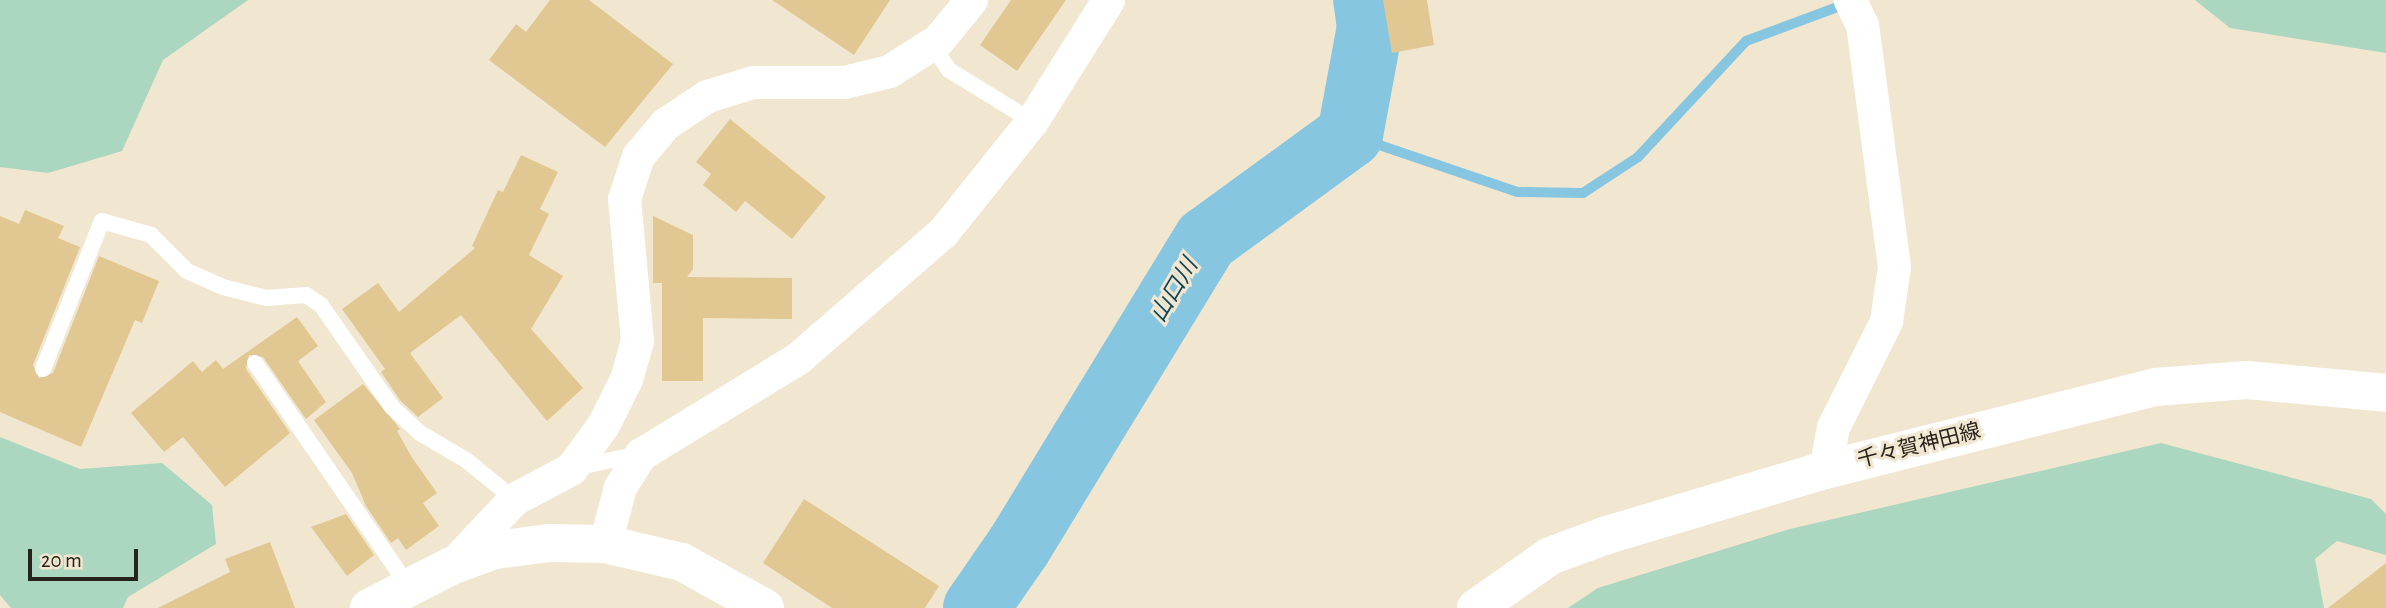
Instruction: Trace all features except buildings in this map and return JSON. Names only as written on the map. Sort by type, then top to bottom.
[{"type":"main road","name":"千々賀神田線","points":[[1476,608],[1550,556],[1825,470],[2155,387],[2247,380],[2386,393]]},
{"type":"main road","points":[[369,608],[451,566],[495,550],[549,543],[605,544],[682,562],[765,608]]},
{"type":"street","points":[[451,566],[514,499],[571,469],[603,425],[637,341],[624,199],[638,156],[665,124],[707,96],[753,82],[844,82],[889,71],[938,40],[971,0]]},
{"type":"street","points":[[605,544],[620,486],[641,454],[798,358],[943,232],[1032,121],[1108,0]]},
{"type":"street","points":[[1825,470],[1833,427],[1886,321],[1894,267],[1856,13]]},
{"type":"lane","points":[[938,40],[940,57],[949,70],[1032,121]]},
{"type":"lane","points":[[43,369],[102,221],[114,224],[151,235],[187,271],[223,288],[266,298],[306,295],[313,300],[392,407],[420,433],[466,460],[514,499]]},
{"type":"lane","points":[[255,363],[409,587]]},
{"type":"lane","points":[[571,469],[641,454]]},
{"type":"green space","points":[[0,0],[248,0],[163,60],[122,151],[48,173],[0,167]]},
{"type":"green space","points":[[2195,0],[2386,0],[2386,53],[2230,28]]},
{"type":"green space","points":[[0,437],[80,469],[162,463],[212,505],[216,544],[128,597],[123,608],[11,608],[0,595]]},
{"type":"green space","points":[[2161,443],[2371,499],[2386,514],[2386,555],[2337,541],[2315,559],[2324,608],[1568,608],[1598,588],[1790,529]]},
{"type":"waterway","name":"山口川","points":[[976,608],[1019,546],[1206,240],[1350,135],[1370,27],[1366,0]]},
{"type":"waterway","points":[[1350,135],[1517,192],[1583,193],[1638,157],[1746,41],[1848,3]]}]
